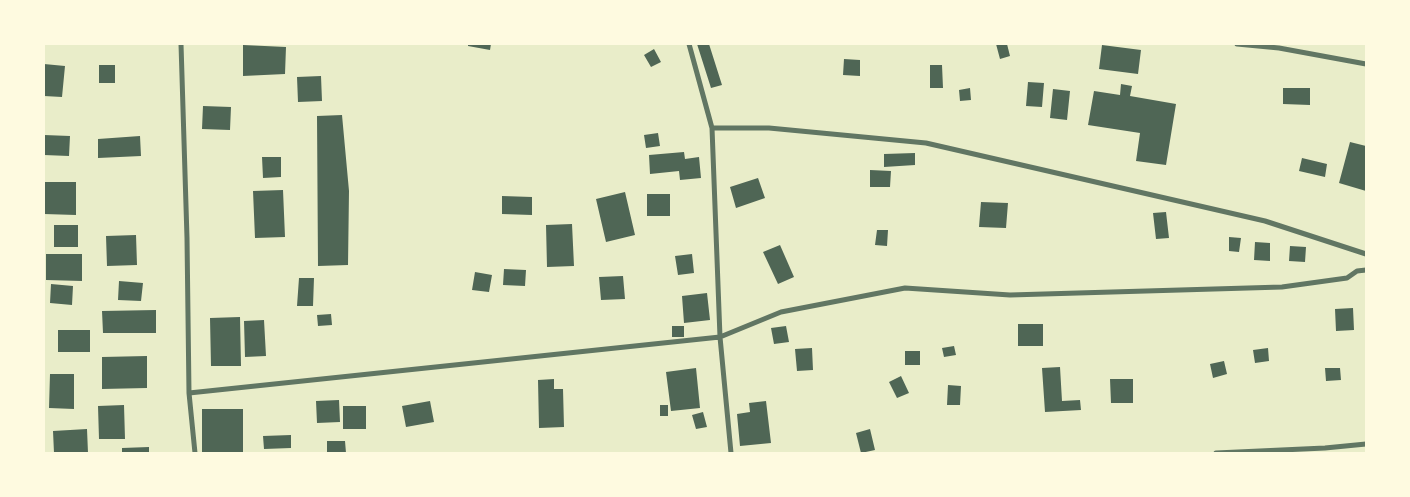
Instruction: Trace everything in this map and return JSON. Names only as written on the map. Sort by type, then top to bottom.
[{"type":"street","points":[[181,44],[190,393],[194,453]]},
{"type":"street","points":[[689,44],[712,128],[720,337],[731,453]]},
{"type":"street","points":[[1237,44],[1279,48],[1366,64]]},
{"type":"street","points":[[712,128],[769,128],[926,143],[1265,221],[1366,254]]},
{"type":"street","points":[[190,393],[720,337],[782,312],[905,288],[1010,295],[1282,287],[1347,278],[1357,271],[1366,270]]},
{"type":"street","points":[[1216,453],[1325,448],[1366,444]]},
{"type":"building","points":[[468,44],[491,44],[490,50],[468,46]]},
{"type":"building","points":[[697,44],[709,44],[722,85],[711,88]]},
{"type":"building","points":[[996,44],[1007,44],[1010,56],[1000,59]]},
{"type":"building","points":[[243,45],[286,47],[285,74],[243,76]]},
{"type":"building","points":[[1102,45],[1141,50],[1138,74],[1099,69]]},
{"type":"building","points":[[654,49],[661,62],[651,67],[644,55]]},
{"type":"building","points":[[844,59],[860,60],[860,76],[843,75]]},
{"type":"building","points":[[44,64],[65,66],[62,97],[44,96]]},
{"type":"building","points":[[99,65],[115,65],[115,83],[99,83]]},
{"type":"building","points":[[930,65],[942,65],[943,88],[930,88]]},
{"type":"building","points":[[321,76],[322,101],[298,102],[297,77]]},
{"type":"building","points":[[1028,82],[1044,83],[1042,107],[1026,106]]},
{"type":"building","points":[[1121,84],[1132,86],[1130,96],[1176,104],[1166,165],[1136,161],[1140,133],[1088,125],[1094,91],[1120,95]]},
{"type":"building","points":[[970,88],[971,100],[960,101],[959,90]]},
{"type":"building","points":[[1283,88],[1310,88],[1310,105],[1283,104]]},
{"type":"building","points":[[1053,89],[1070,91],[1067,120],[1050,118]]},
{"type":"building","points":[[203,106],[231,107],[230,130],[202,129]]},
{"type":"building","points":[[342,115],[349,191],[348,265],[318,266],[317,116]]},
{"type":"building","points":[[658,133],[660,146],[646,148],[644,135]]},
{"type":"building","points":[[44,135],[70,136],[69,156],[44,155]]},
{"type":"building","points":[[140,136],[141,156],[98,158],[98,139]]},
{"type":"building","points":[[1350,142],[1366,146],[1366,191],[1339,183]]},
{"type":"building","points":[[684,152],[685,159],[699,157],[701,178],[680,180],[679,171],[650,174],[649,155]]},
{"type":"building","points":[[915,153],[915,165],[884,167],[884,154]]},
{"type":"building","points":[[262,157],[281,157],[281,177],[263,178]]},
{"type":"building","points":[[1302,158],[1327,164],[1325,177],[1299,171]]},
{"type":"building","points":[[870,170],[891,171],[890,187],[870,187]]},
{"type":"building","points":[[758,178],[765,198],[736,208],[730,187]]},
{"type":"building","points":[[44,182],[76,182],[76,215],[44,214]]},
{"type":"building","points":[[283,190],[285,237],[255,238],[253,191]]},
{"type":"building","points":[[625,192],[635,235],[606,242],[596,199]]},
{"type":"building","points":[[647,194],[670,194],[670,216],[647,216]]},
{"type":"building","points":[[502,196],[532,197],[532,215],[502,214]]},
{"type":"building","points":[[981,202],[1008,203],[1006,228],[979,227]]},
{"type":"building","points":[[1166,212],[1169,238],[1156,239],[1153,213]]},
{"type":"building","points":[[572,224],[574,266],[547,267],[546,225]]},
{"type":"building","points":[[54,225],[78,225],[78,247],[54,247]]},
{"type":"building","points":[[877,230],[888,230],[887,246],[875,245]]},
{"type":"building","points":[[136,235],[137,265],[107,266],[106,236]]},
{"type":"building","points":[[1229,237],[1241,238],[1239,252],[1229,251]]},
{"type":"building","points":[[1255,242],[1270,243],[1270,261],[1254,260]]},
{"type":"building","points":[[780,245],[794,277],[778,284],[763,252]]},
{"type":"building","points":[[1290,246],[1306,247],[1305,262],[1289,261]]},
{"type":"building","points":[[46,254],[82,254],[82,281],[46,280]]},
{"type":"building","points":[[692,254],[694,273],[678,275],[675,256]]},
{"type":"building","points":[[504,269],[526,270],[525,286],[503,285]]},
{"type":"building","points":[[475,272],[492,275],[489,292],[472,290]]},
{"type":"building","points":[[623,276],[625,299],[601,300],[599,277]]},
{"type":"building","points":[[299,278],[314,278],[313,306],[297,306]]},
{"type":"building","points":[[119,281],[143,283],[141,301],[118,300]]},
{"type":"building","points":[[51,284],[73,286],[72,305],[50,303]]},
{"type":"building","points":[[707,293],[710,320],[684,323],[682,296]]},
{"type":"building","points":[[1353,308],[1354,330],[1336,331],[1335,309]]},
{"type":"building","points":[[156,310],[156,333],[103,333],[102,311]]},
{"type":"building","points":[[331,314],[332,325],[318,326],[317,315]]},
{"type":"building","points":[[240,317],[241,366],[211,366],[210,318]]},
{"type":"building","points":[[264,320],[266,356],[245,357],[244,321]]},
{"type":"building","points":[[1018,324],[1043,324],[1043,346],[1018,346]]},
{"type":"building","points":[[672,326],[684,326],[684,337],[672,337]]},
{"type":"building","points":[[786,326],[789,342],[774,344],[771,328]]},
{"type":"building","points":[[58,330],[90,330],[90,352],[58,352]]},
{"type":"building","points":[[954,346],[956,355],[944,357],[942,348]]},
{"type":"building","points":[[812,348],[813,370],[797,371],[795,349]]},
{"type":"building","points":[[1268,348],[1269,361],[1255,363],[1253,350]]},
{"type":"building","points":[[905,351],[920,351],[920,365],[905,365]]},
{"type":"building","points":[[147,356],[147,388],[102,389],[102,357]]},
{"type":"building","points":[[1224,361],[1227,374],[1213,378],[1210,364]]},
{"type":"building","points":[[1060,367],[1062,401],[1080,400],[1081,410],[1045,412],[1042,368]]},
{"type":"building","points":[[696,368],[700,408],[671,411],[666,372]]},
{"type":"building","points":[[1325,368],[1340,368],[1341,380],[1326,381]]},
{"type":"building","points":[[50,374],[74,374],[74,409],[49,408]]},
{"type":"building","points":[[901,376],[909,393],[897,398],[889,382]]},
{"type":"building","points":[[554,379],[554,389],[563,389],[564,427],[539,428],[538,380]]},
{"type":"building","points":[[1110,379],[1133,379],[1133,403],[1111,403]]},
{"type":"building","points":[[948,385],[961,386],[960,405],[947,405]]},
{"type":"building","points":[[339,400],[340,422],[317,423],[316,401]]},
{"type":"building","points":[[430,401],[434,422],[406,427],[402,406]]},
{"type":"building","points":[[766,401],[771,443],[740,446],[737,414],[750,412],[749,403]]},
{"type":"building","points":[[124,405],[125,439],[99,439],[98,406]]},
{"type":"building","points":[[660,405],[668,405],[668,416],[660,416]]},
{"type":"building","points":[[343,406],[366,406],[366,429],[343,429]]},
{"type":"building","points":[[202,409],[243,409],[243,453],[202,453]]},
{"type":"building","points":[[703,412],[707,427],[696,429],[692,415]]},
{"type":"building","points":[[87,429],[88,453],[54,453],[53,431]]},
{"type":"building","points":[[870,429],[875,450],[861,453],[856,433]]},
{"type":"building","points":[[291,435],[291,448],[264,449],[263,436]]},
{"type":"building","points":[[327,441],[345,441],[346,453],[327,453]]},
{"type":"building","points":[[149,447],[149,453],[122,453],[122,448]]}]
